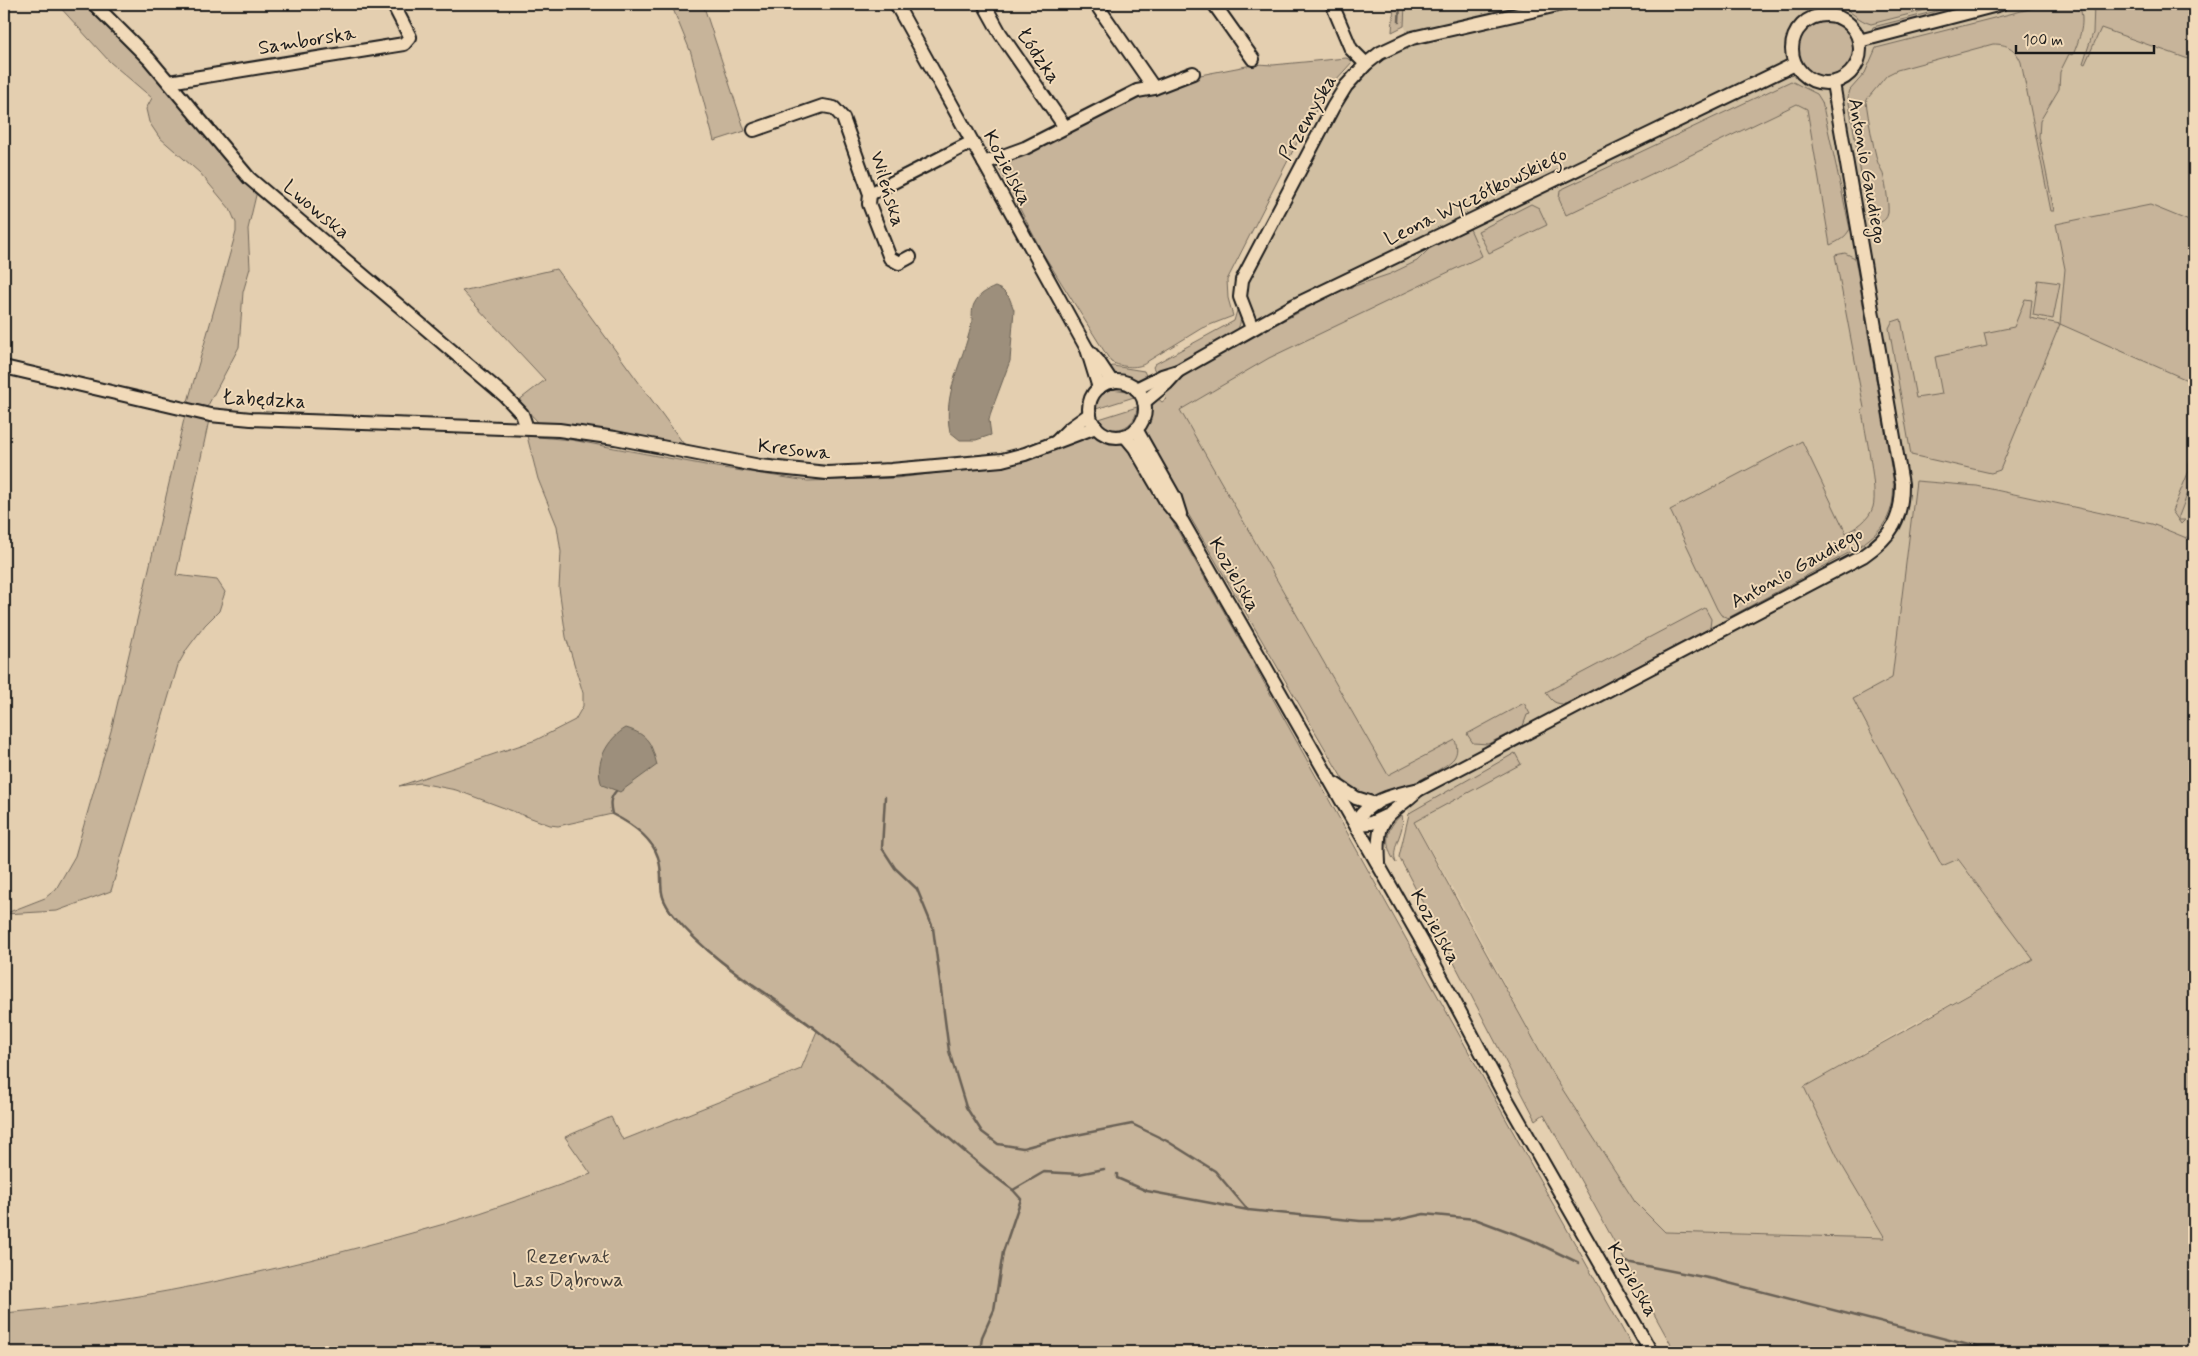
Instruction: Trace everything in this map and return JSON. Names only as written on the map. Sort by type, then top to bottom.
[{"type":"street","name":"Lwowska","points":[[94,4],[169,82],[250,178],[505,396],[522,414],[527,428]]},
{"type":"street","name":"Samborska","points":[[169,82],[404,44],[410,37],[393,4]]},
{"type":"street","name":"Kozielska","points":[[896,4],[1087,348],[1112,382]]},
{"type":"street","name":"Łódzka","points":[[984,4],[1000,33],[1065,127]]},
{"type":"street","points":[[1096,4],[1154,88]]},
{"type":"street","points":[[1214,4],[1253,59]]},
{"type":"street","points":[[1332,4],[1351,49],[1366,64]]},
{"type":"street","name":"Przemyska","points":[[1252,328],[1240,297],[1242,280],[1332,107],[1346,86],[1366,64],[1380,53],[1412,38],[1562,4]]},
{"type":"street","points":[[1859,41],[2001,4]]},
{"type":"street","points":[[1823,9],[1846,21],[1856,32],[1859,41],[1860,56],[1854,69],[1843,79],[1833,83],[1819,83],[1808,78],[1795,64],[1792,46],[1798,31],[1806,21],[1823,9]]},
{"type":"street","name":"Leona Wyczółkowskiego","points":[[1136,389],[1162,376],[1178,371],[1252,328],[1795,64]]},
{"type":"street","points":[[984,164],[1025,148],[1137,91],[1154,88],[1193,73]]},
{"type":"street","name":"Antonio Gaudiego","points":[[1356,824],[1371,823],[1386,816],[1420,789],[1863,556],[1875,548],[1892,530],[1900,510],[1902,484],[1833,83]]},
{"type":"street","name":"Wileńska","points":[[754,130],[823,106],[830,106],[838,110],[843,118],[870,194],[869,204],[890,258],[899,263],[910,257]]},
{"type":"street","points":[[870,194],[972,142]]},
{"type":"street","name":"Kozielska","points":[[1087,348],[1090,366],[1099,388]]},
{"type":"street","name":"Łabędzka","points":[[4,367],[210,415],[251,419],[527,428]]},
{"type":"street","name":"Leona Wyczółkowskiego","points":[[1144,402],[1178,371]]},
{"type":"street","points":[[1112,382],[1125,382],[1136,389],[1144,402],[1143,418],[1136,429],[1125,436],[1107,435],[1096,427],[1090,414],[1091,400],[1099,388],[1112,382]]},
{"type":"street","name":"Kresowa","points":[[1057,440],[1090,414]]},
{"type":"street","name":"Kresowa","points":[[527,428],[590,433],[760,466],[827,473],[883,471],[1002,460],[1025,454],[1057,440],[1073,437],[1096,427]]},
{"type":"street","name":"Kozielska","points":[[1136,429],[1175,498],[1182,521]]},
{"type":"street","name":"Kozielska","points":[[1125,436],[1135,448],[1167,503],[1182,521],[1332,781],[1423,943],[1501,1089],[1652,1352]]},
{"type":"street","points":[[1332,781],[1356,798],[1375,804]]},
{"type":"street","name":"Antonio Gaudiego","points":[[1356,824],[1362,812],[1375,804],[1399,794],[1420,789]]},
{"type":"street","points":[[1380,866],[1378,836],[1386,816]]},
{"type":"shaded area","points":[[1405,4],[2194,4],[2194,541],[2152,524],[2128,518],[1977,486],[1916,481],[1892,678],[1942,866],[1957,859],[2034,959],[1902,1030],[1804,1087],[1840,1162],[1885,1238],[1665,1232],[1636,1204],[1552,1073],[1467,914],[1180,410],[1202,397],[1254,327],[1244,299],[1247,285],[1350,91],[1360,79],[1387,58],[1416,45],[1404,26]]},
{"type":"shaded area","points":[[995,287],[1002,290],[1009,297],[1014,310],[1010,361],[991,412],[989,420],[991,435],[976,440],[960,440],[950,432],[948,418],[951,391],[971,326],[974,304],[980,295]]},
{"type":"shaded area","points":[[626,728],[640,734],[648,741],[657,765],[620,792],[602,785],[599,769],[608,745],[619,732]]},
{"type":"green space","points":[[88,4],[141,57],[257,191],[248,229],[250,268],[243,292],[239,347],[206,409],[187,405],[236,232],[236,223],[230,209],[200,173],[159,137],[149,122],[146,109],[152,98],[110,62],[58,5]]},
{"type":"green space","points":[[671,4],[703,4],[745,131],[714,141],[691,53]]},
{"type":"green space","points":[[1394,4],[1405,4],[1404,26],[1392,32]]},
{"type":"green space","points":[[1840,4],[1949,4],[1871,24]]},
{"type":"green space","points":[[1964,4],[1980,4],[1872,30],[1873,27]]},
{"type":"green space","points":[[2049,4],[2078,4],[2082,17],[2078,43],[2073,55],[2069,54],[2060,72],[2059,89],[2040,121],[2039,137],[2054,211],[2051,211],[2021,62],[2016,53],[2010,48],[1993,44],[1897,70],[1887,75],[1868,98],[1866,102],[1871,131],[1877,160],[1884,179],[1888,209],[1887,216],[1883,221],[1878,223],[1869,222],[1848,97],[1850,90],[1865,73],[1876,48]]},
{"type":"green space","points":[[2094,4],[2194,4],[2194,61],[2101,28],[2085,64],[2083,63],[2093,33]]},
{"type":"green space","points":[[1821,22],[1831,22],[1841,26],[1849,34],[1853,49],[1849,64],[1841,72],[1831,76],[1821,76],[1811,72],[1803,64],[1799,54],[1799,44],[1803,34],[1811,26]]},
{"type":"green space","points":[[1346,58],[1353,61],[1335,81],[1303,131],[1227,280],[1228,298],[1233,316],[1202,328],[1140,366],[1125,366],[1111,362],[1042,252],[996,162],[1136,95],[1195,76],[1257,64],[1273,65]]},
{"type":"green space","points":[[1791,81],[1817,94],[1822,102],[1850,229],[1839,241],[1830,245],[1807,109],[1797,104],[1566,215],[1559,199],[1560,190]]},
{"type":"green space","points":[[1531,204],[1539,208],[1547,225],[1489,253],[1478,231]]},
{"type":"green space","points":[[2150,205],[2194,223],[2194,383],[2060,324],[2065,269],[2056,224]]},
{"type":"green space","points":[[1470,229],[1482,256],[1269,358],[1180,410],[1388,775],[1455,740],[1457,749],[1454,758],[1449,763],[1416,782],[1389,794],[1369,798],[1348,788],[1145,440],[1146,423],[1156,397],[1162,402],[1166,399],[1164,390],[1204,362],[1340,291],[1390,274],[1417,261],[1433,245]]},
{"type":"green space","points":[[1845,253],[1855,258],[1893,478],[1890,512],[1873,536],[1854,550],[1728,618],[1721,615],[1717,609],[1670,510],[1802,441],[1846,533],[1865,520],[1873,507],[1874,487],[1862,411],[1864,408],[1835,255]]},
{"type":"green space","points":[[556,269],[686,447],[602,430],[539,423],[518,401],[545,380],[462,291]]},
{"type":"green space","points":[[2038,280],[2060,283],[2053,319],[2033,315]]},
{"type":"green space","points":[[2025,299],[2032,300],[2030,318],[2060,324],[2000,470],[1991,473],[1911,455],[1889,328],[1892,322],[1901,319],[1916,398],[1942,394],[1935,357],[1987,346],[1984,333],[2014,327]]},
{"type":"green space","points":[[1238,307],[1240,325],[1237,330],[1157,375],[1153,367],[1155,364],[1234,321]]},
{"type":"green space","points":[[1113,366],[1144,371],[1148,380],[1137,381],[1121,377],[1107,368]]},
{"type":"green space","points":[[1111,389],[1128,391],[1134,397],[1096,409],[1100,397]]},
{"type":"green space","points":[[1137,407],[1133,420],[1122,428],[1110,428],[1099,419]]},
{"type":"green space","points":[[185,415],[209,420],[176,575],[217,580],[225,592],[219,611],[205,625],[178,665],[111,891],[57,911],[4,914],[45,898],[56,889],[75,856],[111,731]]},
{"type":"green space","name":"Rezerwat Las Dąbrowa","points":[[1094,434],[1122,443],[1132,451],[1246,650],[1635,1352],[4,1352],[4,1313],[115,1300],[226,1279],[335,1254],[462,1219],[591,1174],[565,1137],[611,1117],[623,1140],[801,1069],[817,1031],[724,965],[690,935],[668,909],[664,901],[661,888],[660,866],[655,849],[646,837],[633,826],[612,814],[558,826],[550,825],[456,790],[420,783],[399,786],[536,740],[575,720],[583,706],[583,693],[566,637],[559,588],[561,552],[557,526],[538,479],[527,436],[572,440],[716,467],[808,481],[897,478],[994,466]]},
{"type":"green space","points":[[2194,451],[2194,477],[2179,516],[2179,520],[2185,520],[2181,524],[2172,511],[2189,471],[2189,464]]},
{"type":"green space","points":[[1916,481],[1977,486],[2152,524],[2194,541],[2194,1352],[1675,1352],[1544,1114],[1536,1120],[1399,857],[1411,812],[1515,753],[1521,764],[1414,822],[1552,1073],[1635,1202],[1665,1232],[1885,1238],[1840,1162],[1804,1087],[2033,959],[1958,859],[1942,866],[1853,699],[1892,678]]},
{"type":"green space","points":[[1705,608],[1711,619],[1710,628],[1566,704],[1554,702],[1546,692]]},
{"type":"green space","points":[[1524,703],[1530,714],[1527,715],[1523,726],[1488,744],[1473,743],[1467,734]]},
{"type":"green space","points":[[1402,815],[1402,827],[1395,851],[1396,863],[1389,851],[1388,838],[1392,826]]},
{"type":"waterway","points":[[1399,22],[1400,4]]},
{"type":"waterway","points":[[616,791],[611,802],[612,814],[633,826],[655,849],[660,866],[664,900],[675,917],[691,934],[725,965],[819,1032],[934,1125],[992,1175],[1013,1190],[1044,1172],[1079,1174],[1104,1169]]},
{"type":"waterway","points":[[885,797],[882,848],[895,868],[917,889],[933,928],[949,1051],[966,1107],[982,1132],[998,1144],[1023,1148],[1056,1139],[1132,1124],[1167,1141],[1215,1171],[1248,1210]]},
{"type":"waterway","points":[[1117,1174],[1117,1178],[1147,1191],[1248,1210],[1360,1221],[1393,1221],[1424,1214],[1475,1219],[1531,1240],[1579,1263]]},
{"type":"waterway","points":[[980,1352],[982,1337],[994,1310],[1003,1252],[1021,1199],[1013,1190]]},
{"type":"waterway","points":[[1621,1261],[1713,1279],[1996,1352]]}]
